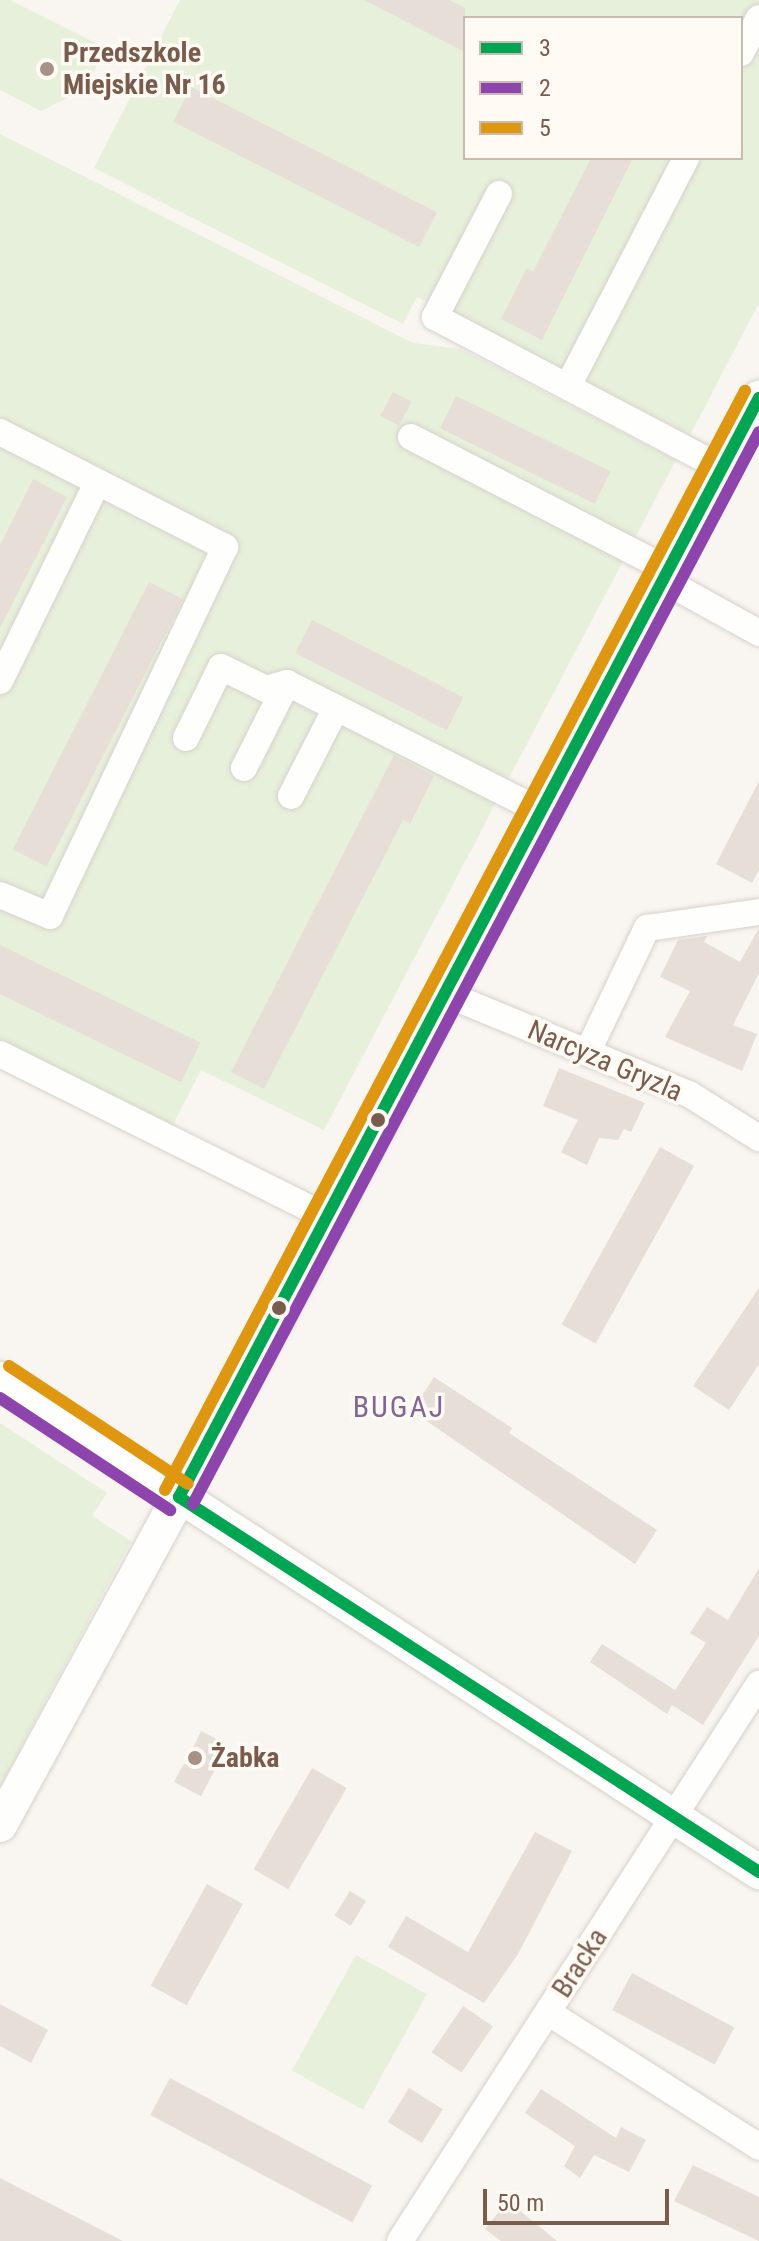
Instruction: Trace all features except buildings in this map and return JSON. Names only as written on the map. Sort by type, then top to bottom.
[{"type":"street","points":[[743,49],[759,18]]},
{"type":"street","points":[[568,386],[685,160]]},
{"type":"street","points":[[499,194],[435,317],[722,468]]},
{"type":"street","points":[[0,1825],[329,1218],[759,398]]},
{"type":"street","points":[[0,432],[225,547],[50,916],[0,895]]},
{"type":"street","points":[[411,437],[666,575],[759,633]]},
{"type":"street","points":[[0,438],[36,451]]},
{"type":"street","points":[[0,681],[97,483]]},
{"type":"street","points":[[186,738],[221,667],[266,689],[287,683],[542,812]]},
{"type":"street","points":[[244,768],[287,683]]},
{"type":"street","points":[[291,796],[336,708]]},
{"type":"street","points":[[587,1053],[647,928],[759,912]]},
{"type":"street","name":"Narcyza Gryzla","points":[[446,994],[689,1094],[759,1138]]},
{"type":"street","points":[[0,1054],[329,1218]]},
{"type":"street","points":[[0,1379],[759,1872]]},
{"type":"street","name":"Bracka","points":[[400,2241],[428,2192],[549,2013],[759,1684]]},
{"type":"street","points":[[549,2013],[759,2147]]},
{"type":"green space","name":"Przedszkole Miejskie Nr 16","points":[[0,0],[10,0],[106,48],[84,90],[41,111],[0,90]]},
{"type":"green space","points":[[180,0],[759,0],[759,303],[690,435],[417,297],[403,324],[94,168]]},
{"type":"green space","points":[[0,134],[413,343],[461,349],[676,460],[324,1130],[201,1070],[172,1127],[0,1040]]},
{"type":"green space","points":[[0,1423],[107,1493],[92,1516],[131,1541],[0,1787]]},
{"type":"green space","points":[[356,1955],[427,1994],[363,2110],[292,2070]]},
{"type":"transit line","name":"5","points":[[165,1490],[745,391]]},
{"type":"transit line","name":"3","points":[[179,1497],[759,398]]},
{"type":"transit line","name":"2","points":[[193,1504],[759,432]]},
{"type":"transit line","name":"5","points":[[9,1366],[188,1484]]},
{"type":"transit line","name":"2","points":[[0,1398],[170,1510]]},
{"type":"transit line","name":"3","points":[[179,1497],[759,1872]]},
{"type":"place","name":"Przedszkole Miejskie Nr 16","points":[[47,69]]},
{"type":"place","name":"Żabka","points":[[195,1758]]},
{"type":"district","name":"BUGAJ","points":[[399,1407]]}]
